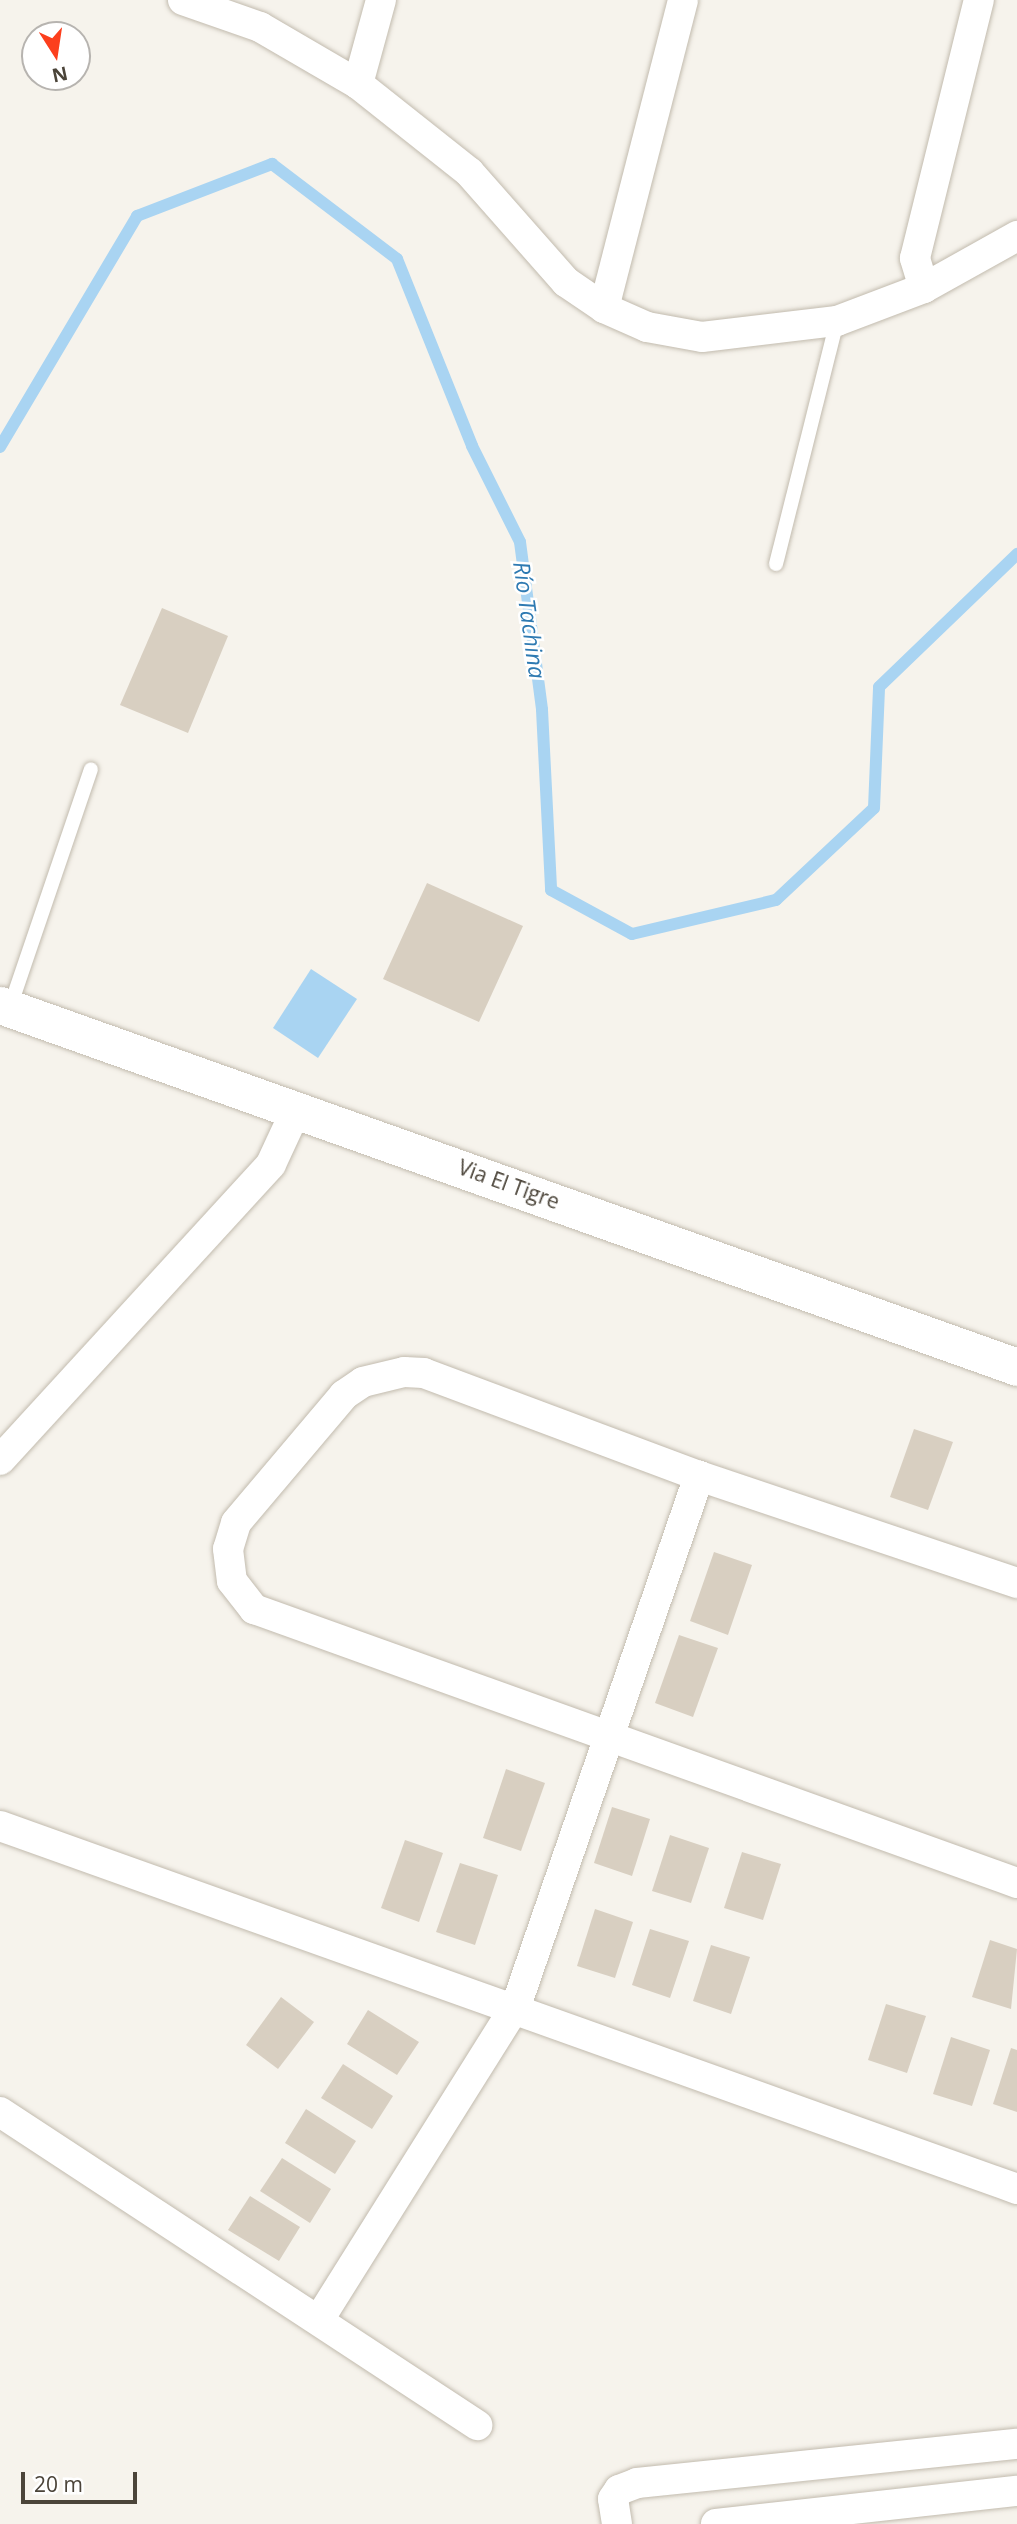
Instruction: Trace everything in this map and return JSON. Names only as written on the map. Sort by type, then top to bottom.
[{"type":"street","points":[[183,0],[260,27],[358,84],[469,172],[542,259],[604,308],[647,327],[702,337],[837,321],[924,288],[1017,236]]},
{"type":"street","points":[[358,84],[381,0]]},
{"type":"street","points":[[604,308],[683,0]]},
{"type":"street","points":[[924,288],[915,258],[979,0]]},
{"type":"street","name":"Via El Tigre","points":[[5,1007],[203,1081],[297,1108],[1017,1367]]},
{"type":"street","points":[[0,1460],[271,1164],[297,1108]]},
{"type":"street","points":[[1017,1584],[699,1476],[424,1373],[404,1372],[363,1382],[344,1395],[231,1536],[232,1581],[254,1609],[1017,1883]]},
{"type":"street","points":[[320,2318],[516,2006],[699,1476]]},
{"type":"street","points":[[0,1826],[516,2006],[1017,2189]]},
{"type":"street","points":[[0,2112],[320,2318],[477,2425]]},
{"type":"street","points":[[618,2524],[613,2499],[619,2490],[637,2483],[1017,2444]]},
{"type":"street","points":[[716,2524],[1017,2491]]},
{"type":"lane","points":[[776,565],[837,321]]},
{"type":"lane","points":[[5,1007],[91,769]]},
{"type":"water","points":[[311,969],[357,999],[318,1058],[273,1028]]},
{"type":"building","points":[[162,608],[228,636],[188,733],[120,705]]},
{"type":"building","points":[[427,883],[523,926],[479,1022],[383,979]]},
{"type":"building","points":[[914,1429],[953,1442],[928,1510],[890,1497]]},
{"type":"building","points":[[714,1552],[752,1565],[728,1635],[690,1621]]},
{"type":"building","points":[[679,1635],[718,1648],[693,1717],[655,1703]]},
{"type":"building","points":[[506,1769],[545,1783],[521,1851],[483,1838]]},
{"type":"building","points":[[612,1807],[650,1819],[632,1876],[594,1863]]},
{"type":"building","points":[[670,1835],[709,1848],[691,1903],[652,1891]]},
{"type":"building","points":[[405,1840],[443,1853],[419,1922],[381,1908]]},
{"type":"building","points":[[742,1852],[781,1864],[763,1920],[724,1908]]},
{"type":"building","points":[[460,1863],[498,1875],[475,1945],[436,1932]]},
{"type":"building","points":[[595,1909],[633,1922],[615,1978],[577,1966]]},
{"type":"building","points":[[650,1929],[689,1941],[670,1998],[632,1985]]},
{"type":"building","points":[[990,1940],[1017,1949],[1011,2009],[972,1997]]},
{"type":"building","points":[[711,1945],[750,1957],[731,2014],[693,2001]]},
{"type":"building","points":[[281,1997],[314,2022],[278,2069],[246,2045]]},
{"type":"building","points":[[886,2004],[926,2016],[907,2073],[868,2060]]},
{"type":"building","points":[[368,2010],[419,2042],[397,2075],[347,2044]]},
{"type":"building","points":[[951,2037],[990,2050],[972,2106],[933,2094]]},
{"type":"building","points":[[1011,2048],[1017,2050],[1017,2112],[993,2104]]},
{"type":"building","points":[[343,2064],[393,2096],[372,2129],[321,2098]]},
{"type":"building","points":[[306,2109],[356,2141],[335,2174],[285,2143]]},
{"type":"building","points":[[282,2158],[331,2189],[310,2223],[260,2191]]},
{"type":"building","points":[[250,2196],[300,2227],[279,2261],[228,2230]]},
{"type":"waterway","name":"Río Tachina","points":[[0,447],[137,216],[272,164],[397,259],[472,446],[520,542],[542,710],[551,890],[632,934],[776,900],[874,808],[879,687],[1017,554]]}]
